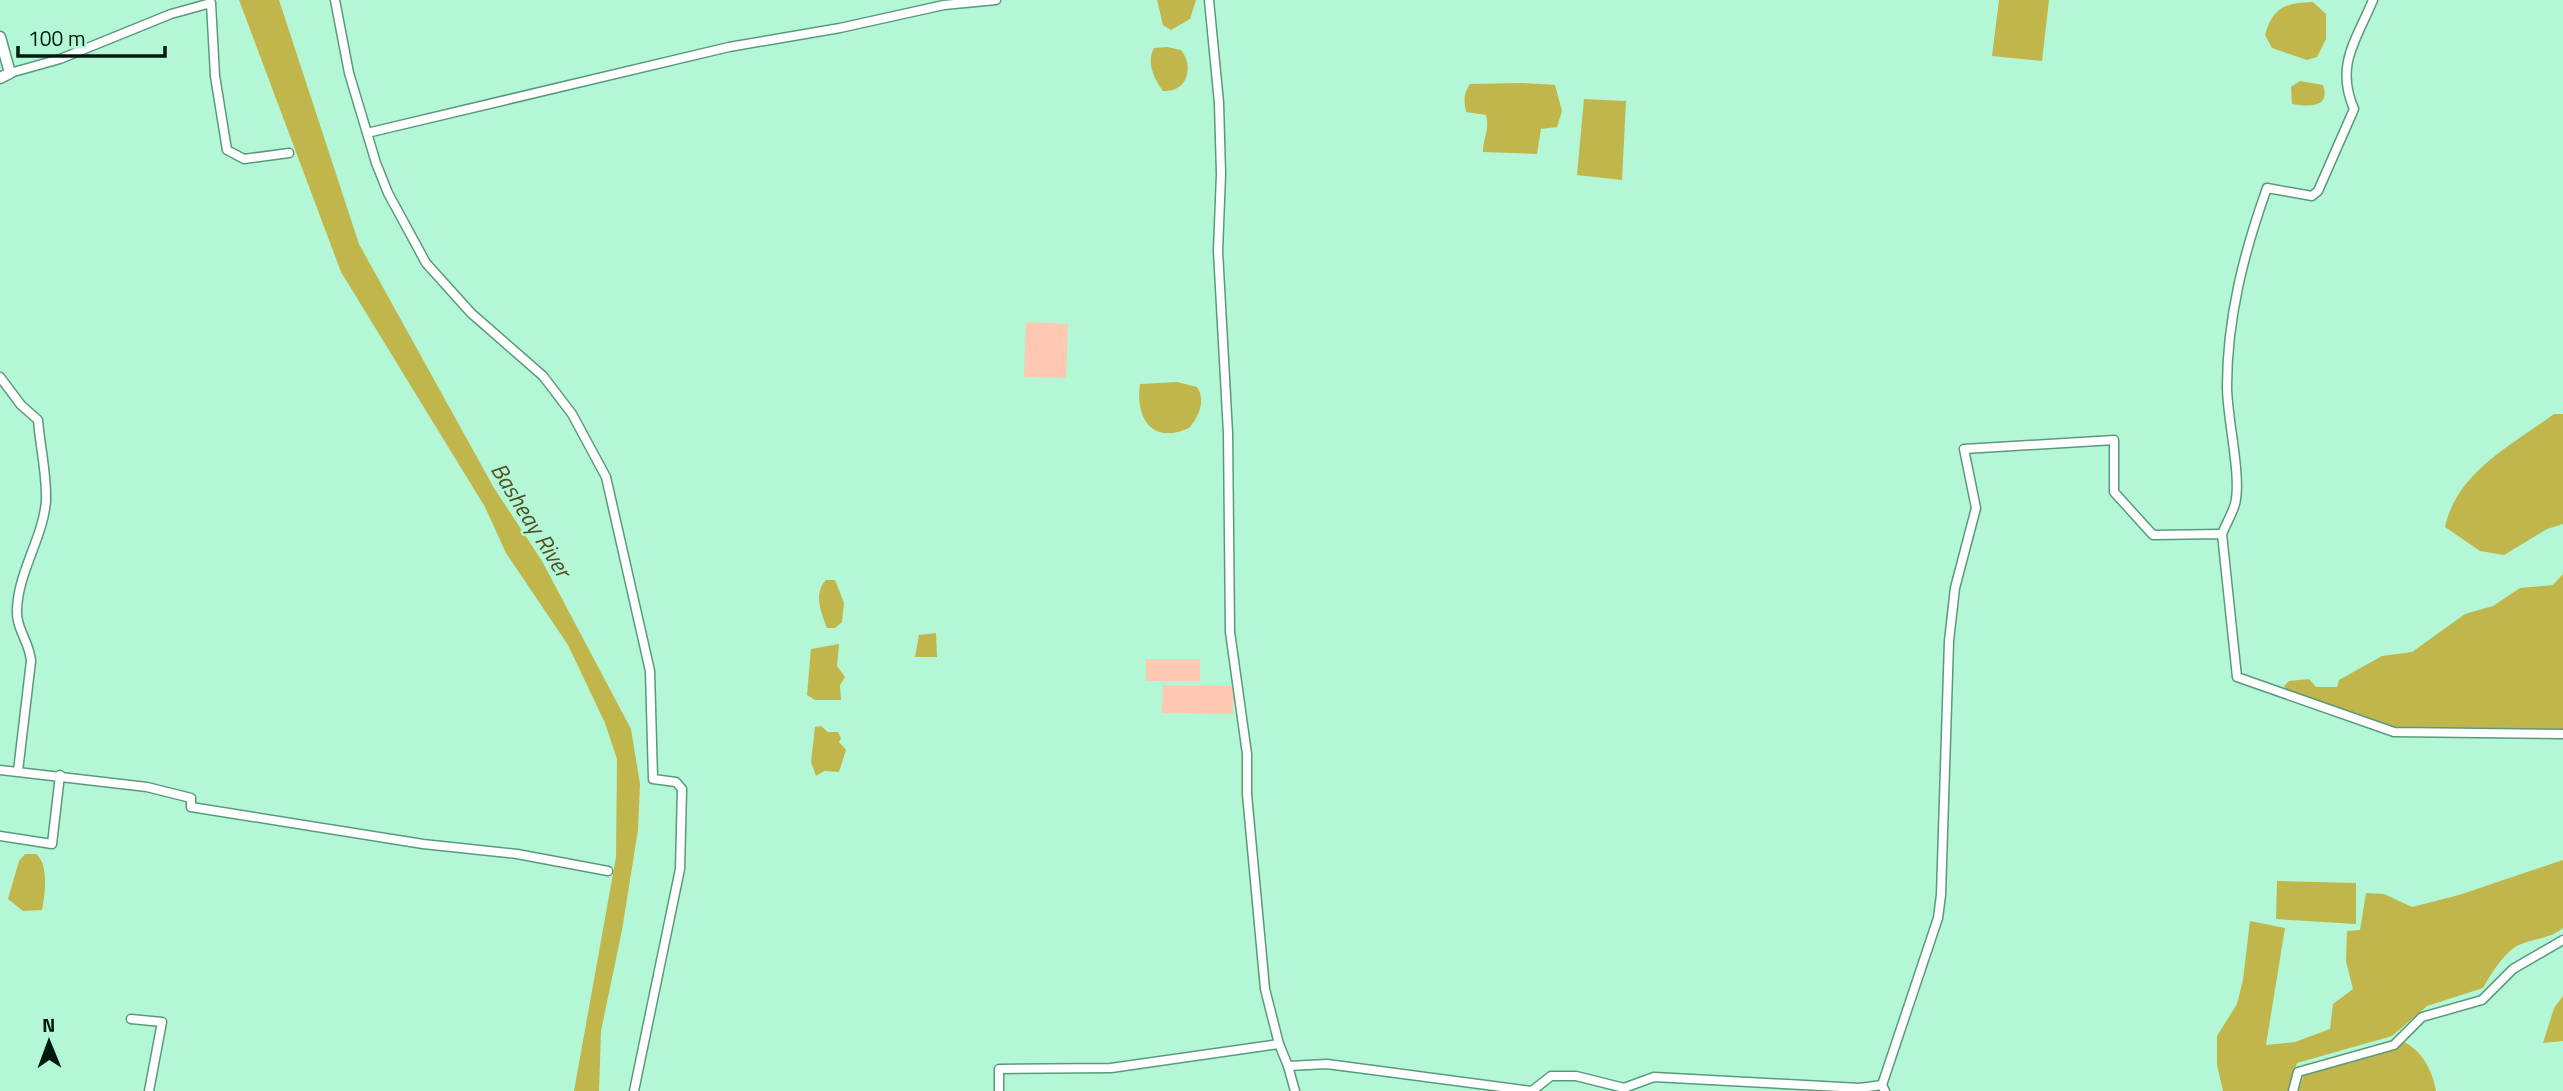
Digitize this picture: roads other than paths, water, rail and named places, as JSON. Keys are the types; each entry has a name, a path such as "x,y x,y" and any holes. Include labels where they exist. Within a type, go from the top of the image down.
{"street":[{"path":"335,0 349,73 367,133 388,193 426,263 471,313 543,376 572,414 606,477 650,671 653,779 676,782 682,789 680,869 634,1091"},
{"path":"367,133 729,47 839,29 944,5 996,0"},
{"path":"1209,0 1219,115 1218,251 1228,433 1230,632 1247,754 1248,807 1265,989 1295,1091"},
{"path":"2373,0 2345,66 2344,81 2354,109 2318,191 2312,196 2297,196 2267,188 2235,295 2227,389 2235,503 2222,534 2237,677 2394,732 2563,734"},
{"path":"0,37 5,76 60,59 210,1 215,76 227,150 244,159 289,153"},
{"path":"0,377 21,405 38,420 46,501 21,582 17,612 19,629 30,649 31,662 18,771"},
{"path":"1288,1066 1327,1065 1531,1091 1551,1076 1576,1076 1623,1088 1654,1077 1884,1088 1938,918 1941,895 1949,641 1955,588 1976,508 1964,449 2114,439 2114,492 2153,535 2222,534"},
{"path":"0,770 60,775 158,789 191,798 191,807 423,844 517,854 608,871"},
{"path":"0,836 52,844 60,775"},
{"path":"2292,1091 2298,1072 2394,1045 2422,1017 2482,1000 2513,969 2563,940"},
{"path":"131,1019 162,1022 149,1091"},
{"path":"999,1091 999,1069 1111,1068 1279,1044"}],"water label":[{"name":"Basheay River","path":"531,520"}]}
